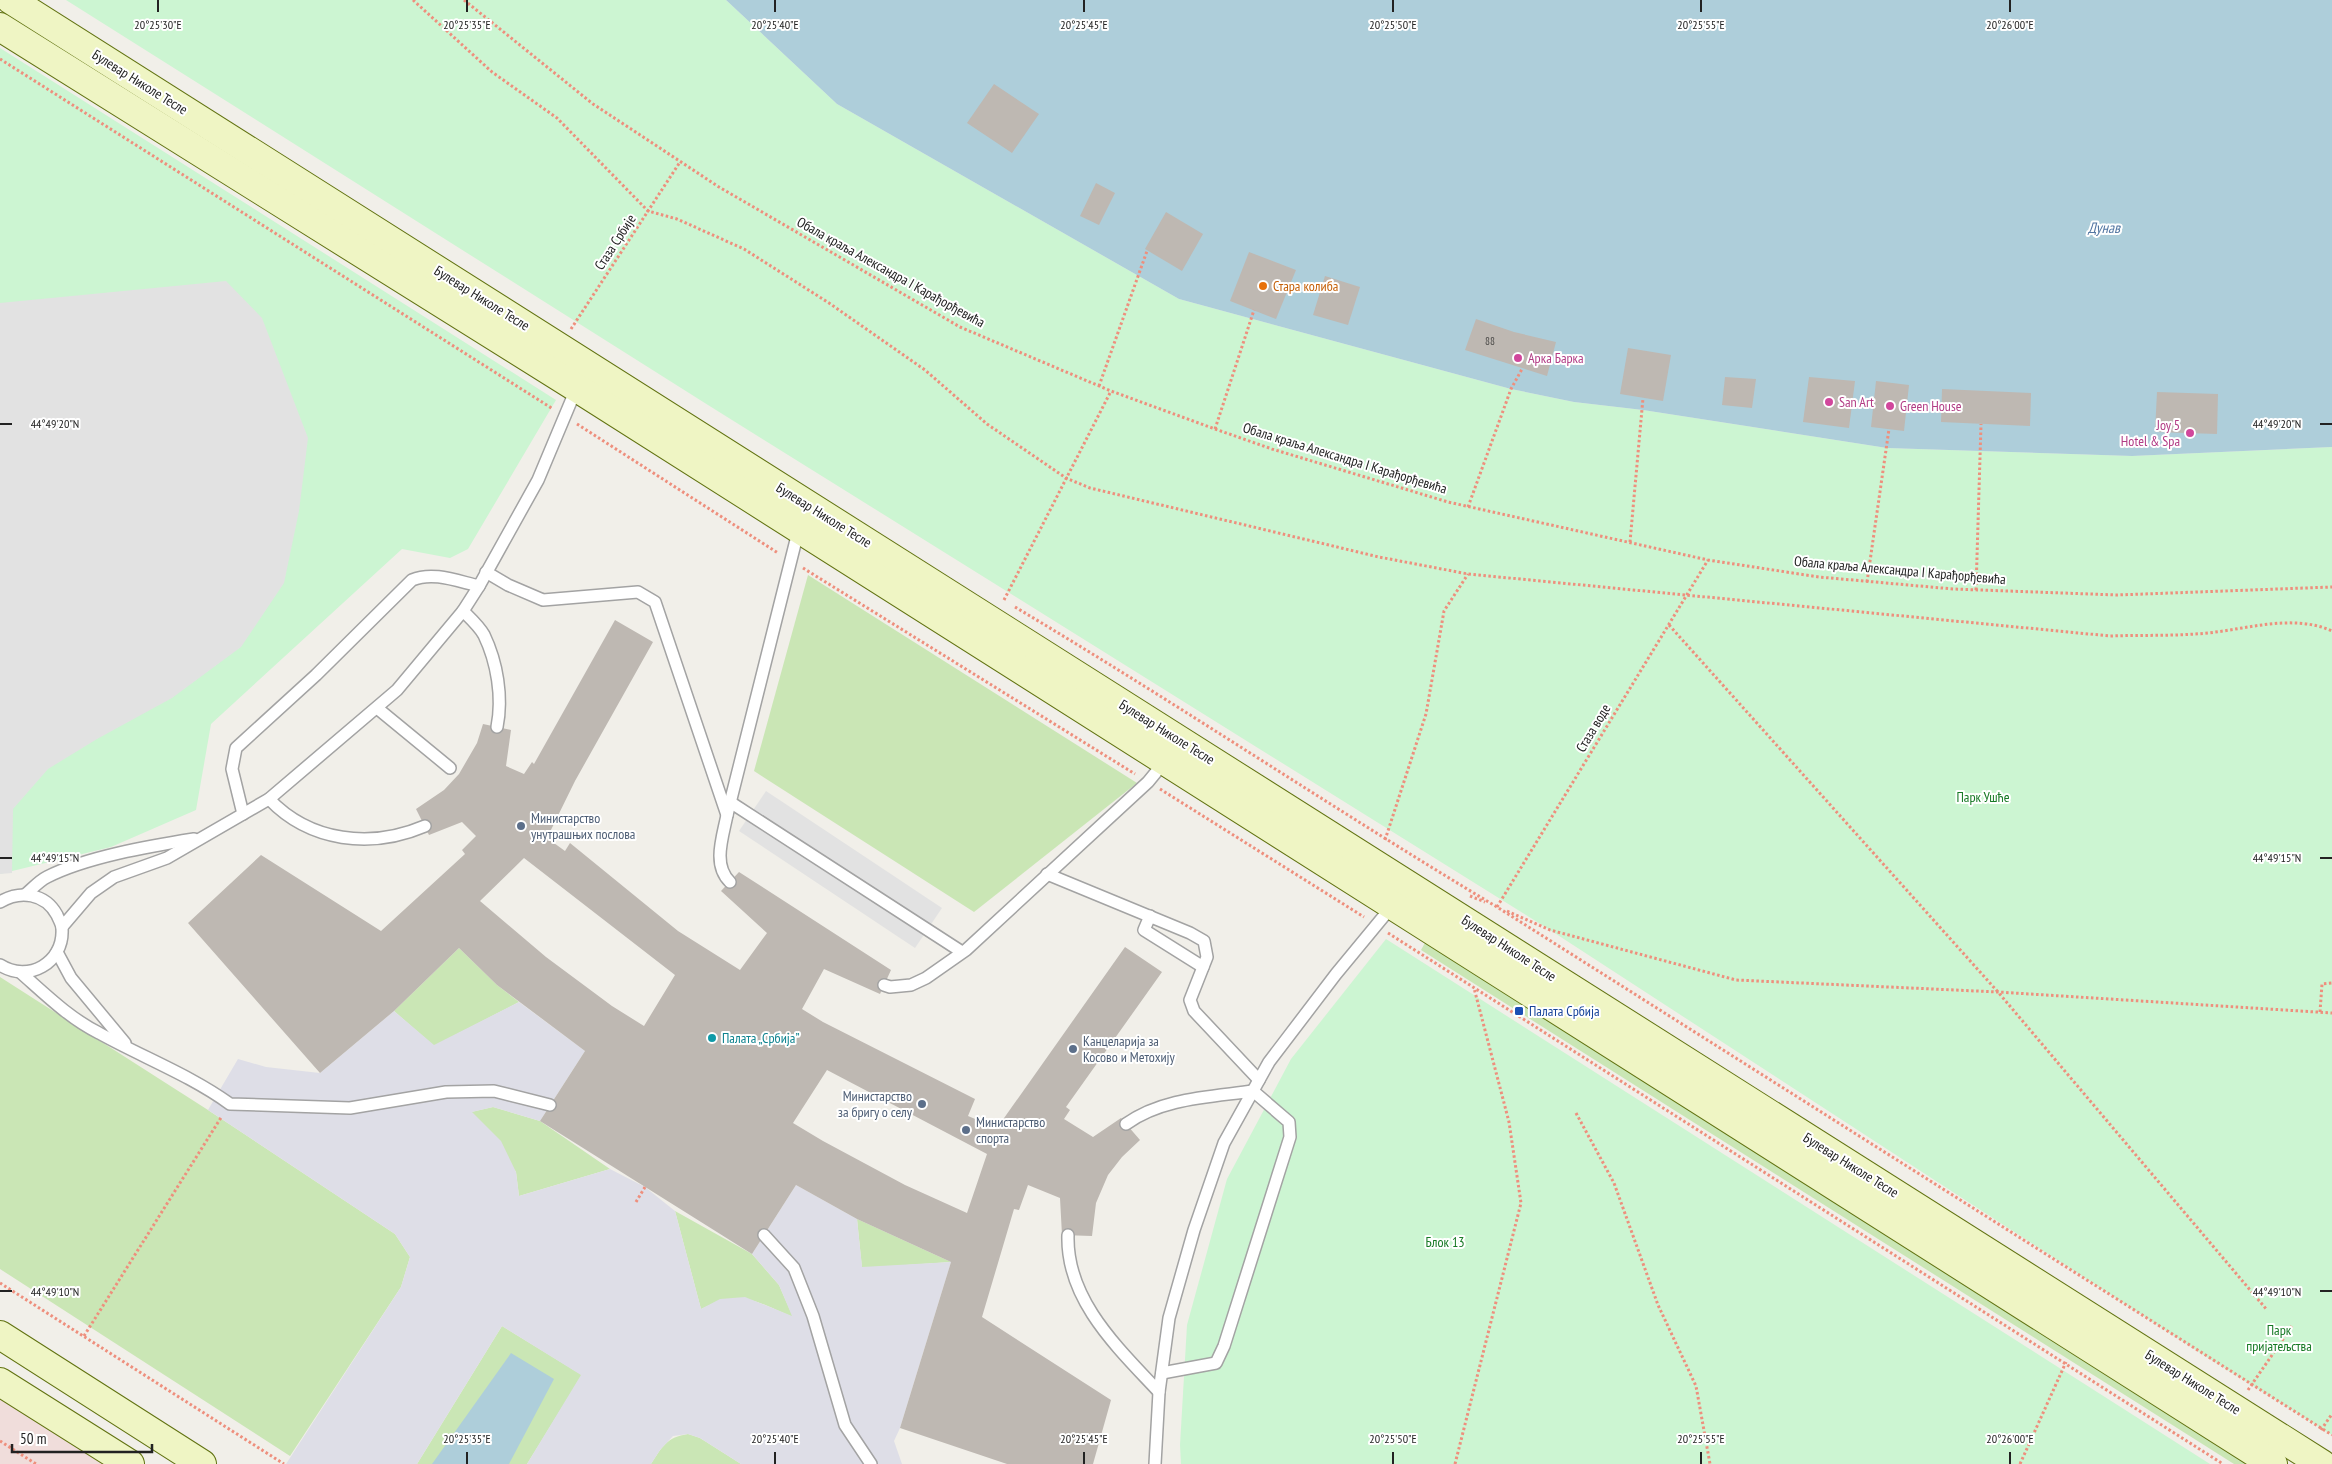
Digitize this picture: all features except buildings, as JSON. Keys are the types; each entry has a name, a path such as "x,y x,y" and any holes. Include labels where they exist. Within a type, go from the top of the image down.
{"main road":[{"name":"Булевар Николе Тесле","path":"11,0 307,204"},
{"name":"Булевар Николе Тесле","path":"0,27 307,204 582,376 1173,751 1396,901 2273,1464"},
{"name":"Булевар Николе Тесле","path":"1396,901 2322,1464"},
{"path":"0,1335 202,1464"},
{"path":"0,1382 130,1464"}],"lane":[{"path":"0,965 8,970 20,972 35,971 47,964 57,952 62,927 91,893 114,877 167,858 269,799 397,690 463,611 479,586 538,480 582,376"},
{"path":"730,882 726,878 719,855 727,815 791,561 806,518"},
{"path":"486,572 508,585 543,600 638,592 655,602 727,815"},
{"path":"243,814 232,768 233,755 241,743 316,675 412,580 422,576 433,576 479,586"},
{"path":"463,611 483,634 494,663 499,691 497,727"},
{"path":"377,708 450,768"},
{"path":"884,985 890,987 911,985 926,978 962,952 1148,782 1173,751"},
{"path":"269,799 291,819 307,828 334,837 376,839 404,835 425,826"},
{"path":"730,802 962,952"},
{"path":"26,894 46,878 68,869 110,856 203,837"},
{"path":"1047,874 1150,916 1204,941 1207,956 1190,1000 1194,1012 1259,1080"},
{"path":"0,902 10,896 26,894 40,898 53,908 62,927"},
{"path":"1155,1464 1159,1392 1169,1318 1194,1230 1224,1143 1269,1062 1336,974 1396,901"},
{"path":"1150,916 1144,930 1203,968"},
{"path":"57,952 71,978 128,1046"},
{"path":"20,972 76,1019 99,1034 128,1046 217,1094 230,1104 350,1108 446,1092 494,1091 550,1106"},
{"path":"1126,1124 1137,1116 1161,1105 1253,1091 1289,1122 1290,1137 1227,1337 1216,1363 1162,1373"},
{"path":"764,1235 794,1268 813,1316 845,1424 871,1464"},
{"path":"1068,1235 1076,1282 1102,1331 1159,1392"}],"path":[{"path":"413,0 492,72 557,118 648,211 677,219 744,249 829,303 925,370 987,424 1066,478 1090,488 1379,556 1468,574 2110,636 2196,634 2291,623 2317,625 2332,632"},
{"name":"Обала краља Александра I Карађорђевића","path":"464,0 593,104 680,162 727,192 960,327 1111,391 1272,449 1468,507 1708,560 1819,578 1976,590 2117,595 2332,587"},
{"path":"0,59 791,561 1148,782 1396,901 1474,988 2223,1464"},
{"name":"Стаза Србије","path":"568,334 680,162"},
{"path":"1099,386 1147,251"},
{"path":"1215,429 1254,310"},
{"path":"1468,507 1511,389 1522,369"},
{"path":"1004,600 1111,391"},
{"path":"1630,542 1643,398"},
{"path":"1976,590 1981,424"},
{"path":"1867,582 1889,429"},
{"name":"Стаза воде","path":"1497,907 1708,560"},
{"path":"1385,840 1426,714 1444,611 1468,574"},
{"path":"1669,625 1998,992 2267,1310"},
{"path":"1464,893 1550,930 1736,980 1998,992 2332,1013"},
{"path":"2320,1012 2322,984 2332,983"},
{"path":"1455,1464 1521,1203 1509,1122 1474,988"},
{"path":"84,1336 230,1104"},
{"path":"1576,1113 1614,1183 1658,1305 1696,1386 1710,1464"},
{"path":"636,1202 645,1187"},
{"path":"0,1282 284,1464"},
{"path":"2248,1390 2292,1326"},
{"path":"2020,1464 2077,1339"},
{"path":"2319,1434 2332,1414"},
{"path":"0,1441 36,1464"}],"shaded area":[{"path":"226,281 262,318 308,438 299,511 284,583 241,647 172,698 97,739 48,769 13,809 12,873 0,874 0,303"},
{"path":"766,791 942,908 915,948 739,831"},
{"path":"519,1002 585,1051 540,1121 493,1107 472,1112 501,1141 516,1172 519,1196 610,1169 645,1187 675,1211 701,1309 720,1299 745,1297 792,1316 779,1285 752,1254 796,1185 857,1219 862,1267 951,1262 900,1428 894,1441 902,1464 741,1464 700,1438 688,1434 673,1436 660,1450 651,1464 527,1464 581,1375 502,1326 417,1464 286,1464 401,1287 410,1257 395,1234 208,1110 238,1059 266,1067 320,1073 394,1011 434,1045"},
{"path":"0,1399 103,1464 0,1464"}],"green space":[{"name":"Парк Ушће","path":"66,0 726,0 837,104 1179,299 1511,389 1574,402 1643,410 1887,448 2132,456 2332,447 2332,1435 2202,1354 1550,930 708,405"},
{"path":"0,48 556,400 468,549 450,558 402,549 211,724 196,810 111,847 0,874"},
{"path":"808,575 1137,783 974,912 754,771"},
{"name":"Блок 13","path":"1386,939 2210,1464 1181,1464 1180,1445 1187,1325 1227,1179 1291,1059"},
{"path":"1426,941 2256,1464 2234,1464 1421,950"},
{"path":"459,948 497,985 519,1002 434,1046 394,1011"},
{"path":"0,977 208,1110 395,1234 410,1257 401,1287 290,1456 0,1269"},
{"path":"493,1107 540,1121 610,1169 519,1196 516,1172 471,1112"},
{"path":"675,1211 752,1254 779,1285 793,1317 758,1302 738,1299 715,1303 701,1309"},
{"path":"857,1219 951,1262 862,1268"},
{"path":"502,1326 582,1375 527,1464 417,1464"},
{"path":"688,1434 700,1438 741,1464 651,1464 670,1440"}],"water":[{"name":"Дунав","path":"726,0 2332,0 2332,447 2132,456 1887,448 1643,410 1574,402 1511,389 1179,299 837,104"},
{"path":"511,1353 554,1379 509,1464 432,1464"}],"place":[{"name":"Стара колиба","path":"1263,286"},
{"name":"Арка Барка","path":"1518,358"},
{"name":"San Art","path":"1829,402"},
{"name":"Green House","path":"1890,406"},
{"name":"Joy 5 Hotel & Spa","path":"2190,433"},
{"name":"Министарство унутрашњих послова","path":"521,826"},
{"name":"Палата Србија","path":"1519,1011"},
{"name":"Палата „Србија”","path":"712,1038"},
{"name":"Канцеларија за Косово и Метохију","path":"1073,1049"},
{"name":"Министарство за бригу о селу","path":"922,1104"},
{"name":"Министарство спорта","path":"966,1130"}],"park label":[{"name":"Парк пријатељства","path":"2279,1338"}]}
